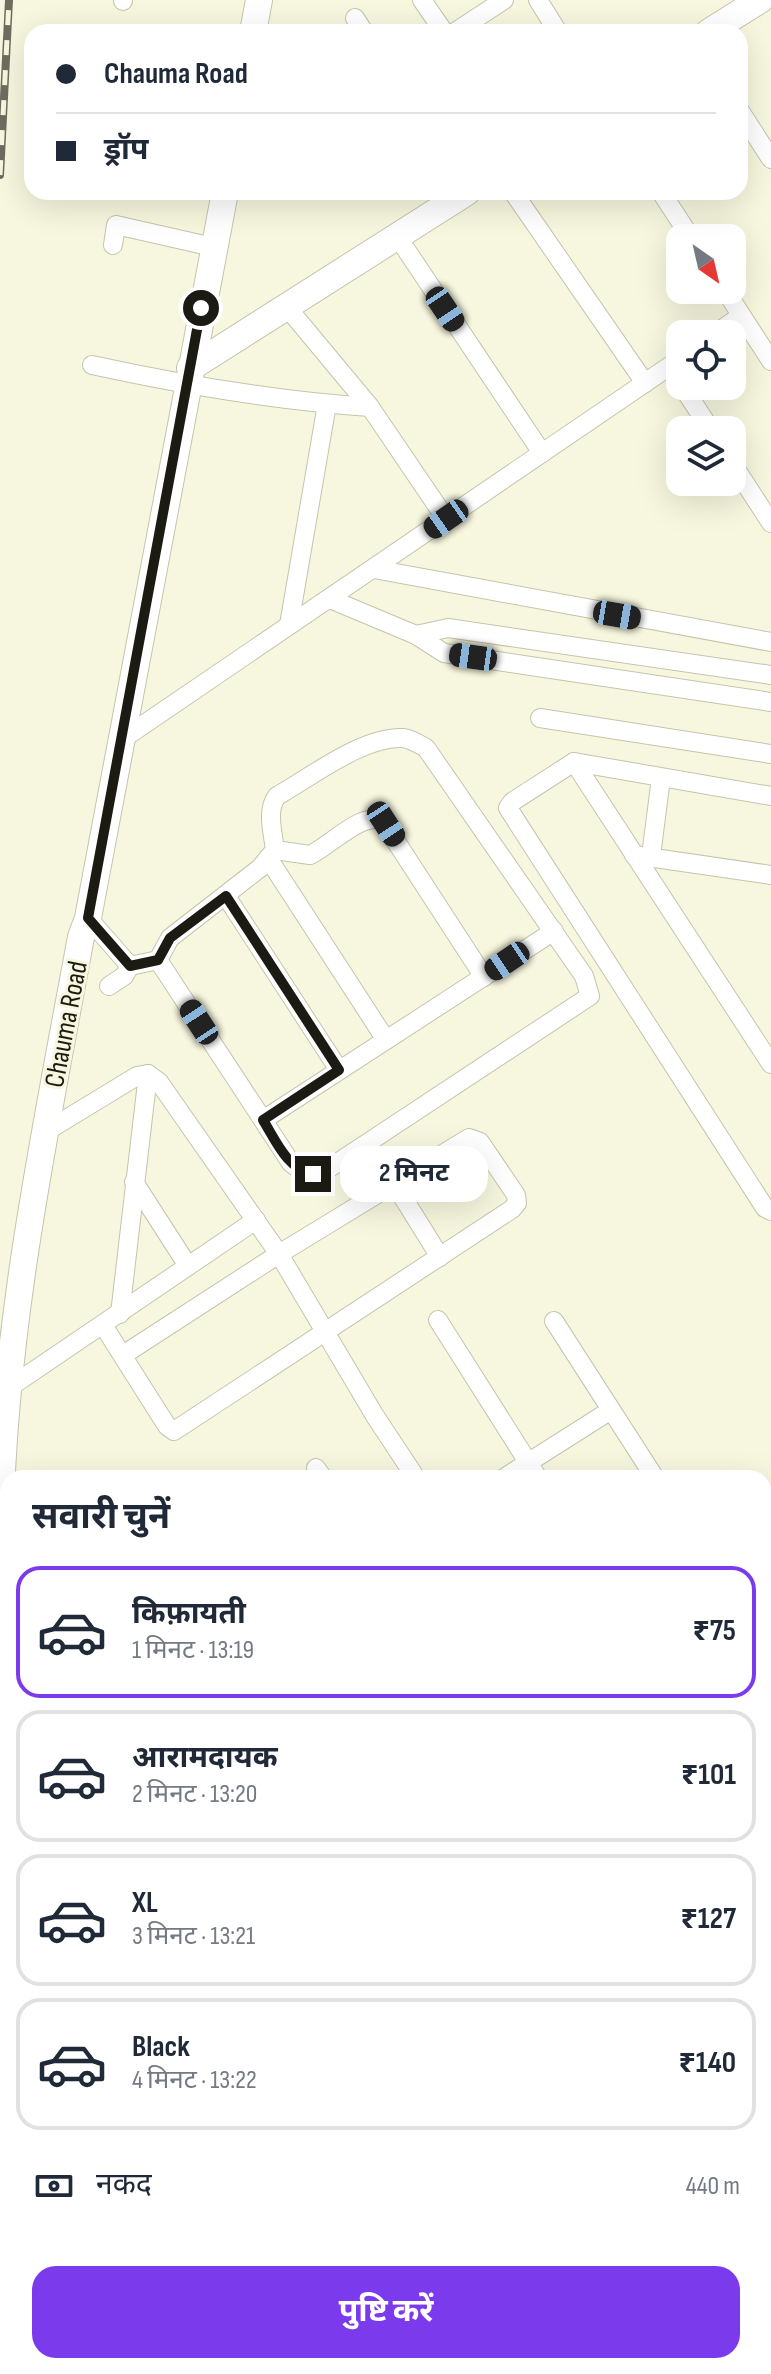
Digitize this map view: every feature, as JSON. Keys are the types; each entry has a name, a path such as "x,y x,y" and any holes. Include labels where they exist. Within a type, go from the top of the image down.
{"street":[{"path":"254,24 259,0"},
{"path":"422,0 438,24"},
{"path":"467,24 504,0"},
{"path":"538,0 553,24"},
{"path":"722,24 760,0"},
{"path":"767,0 771,6"},
{"path":"748,123 771,159"},
{"name":"Chauma Road","path":"1,1470 7,1389 45,1132 223,200"},
{"path":"189,377 286,306 454,200"},
{"path":"519,200 645,383"},
{"path":"666,200 682,224"},
{"path":"113,245 116,225 213,247"},
{"path":"397,236 542,453"},
{"path":"734,304 771,361"},
{"path":"286,306 370,407 446,519"},
{"path":"735,320 741,316"},
{"path":"92,365 189,377 327,404 370,407"},
{"path":"121,740 645,383 666,377"},
{"path":"289,625 327,404"},
{"path":"746,485 771,523"},
{"path":"374,569 771,642"},
{"path":"330,599 416,635 444,653 771,702"},
{"path":"416,635 448,628 771,675"},
{"path":"540,718 771,754"},
{"path":"158,960 291,1163 299,1170 313,1174 325,1171 587,1000 590,996 589,985 554,931 426,748 414,741 403,738 382,740 357,749 277,796 271,806 272,854 386,1040"},
{"path":"574,762 642,856 771,1064"},
{"path":"771,796 574,762 512,802 508,810 765,1208 771,1211"},
{"path":"642,856 661,778"},
{"path":"272,854 310,855 364,820 382,820 484,977"},
{"path":"109,986 124,976 130,966 158,960 170,938 260,868 272,854"},
{"path":"642,856 771,875"},
{"path":"226,896 339,1070"},
{"path":"88,918 130,966"},
{"path":"263,1120 554,931"},
{"path":"45,1132 137,1076 148,1074"},
{"path":"120,1314 148,1074"},
{"path":"148,1074 169,1094 279,1254 411,1470"},
{"path":"103,1325 167,1426 174,1431 512,1209 517,1203 516,1195 480,1142 469,1138 279,1254 123,1355"},
{"path":"134,1182 188,1266"},
{"path":"394,1183 440,1257"},
{"path":"7,1389 256,1220"},
{"path":"438,1320 532,1470"},
{"path":"554,1321 650,1470"},
{"path":"534,1470 611,1410"}],"railway":[{"path":"0,175 9,0"}],"route":[{"path":"201,308 88,918 130,966 139,966 158,960 170,938 226,896 339,1070 263,1120 291,1163 299,1170 313,1174"}]}
